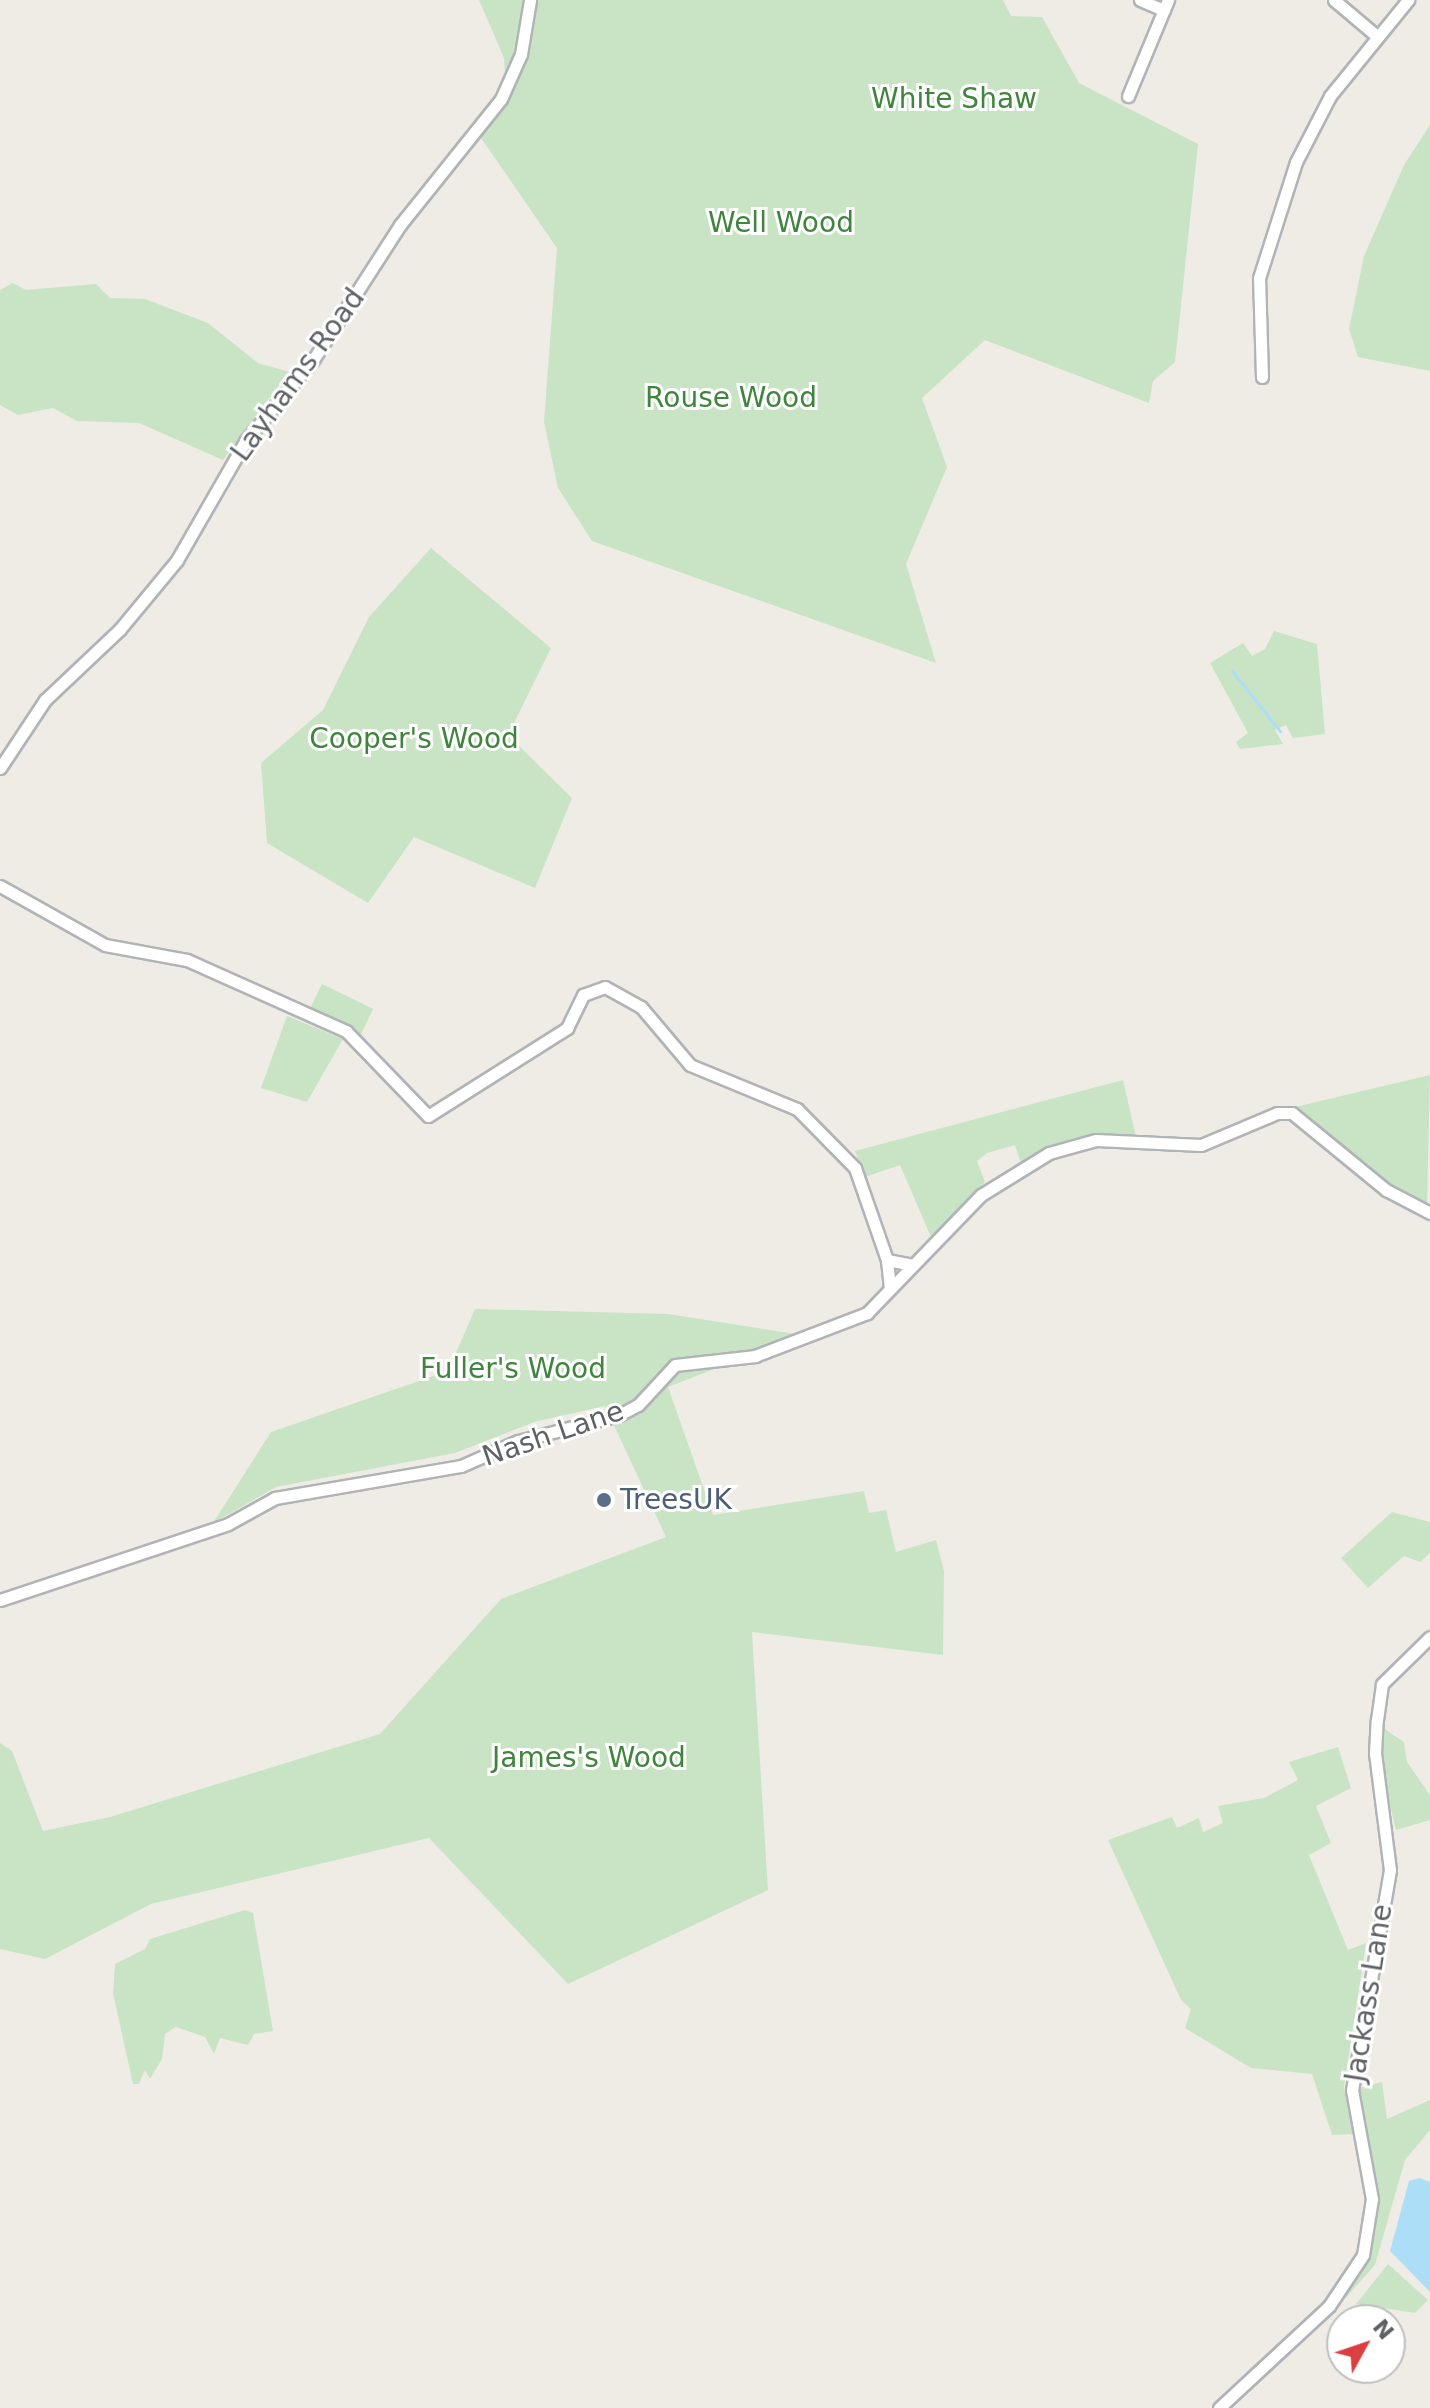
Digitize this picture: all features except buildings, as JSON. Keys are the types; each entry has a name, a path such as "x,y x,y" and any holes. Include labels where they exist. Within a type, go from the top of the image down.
{"street":[{"name":"Layhams Road","path":"0,768 45,700 120,629 177,560 246,440 313,360 403,220 501,99 521,54 530,0"},
{"path":"1128,96 1166,5 1140,0"},
{"path":"1334,0 1378,37"},
{"path":"1262,377 1259,278 1265,246 1314,126 1408,0"},
{"path":"0,886 105,945 187,960 346,1031 428,1116 567,1028 583,995 605,987 641,1007 690,1065 787,1103 821,1132 855,1168 887,1260 890,1289"},
{"name":"Nash Lane","path":"0,1600 228,1524 275,1498 461,1466 518,1441 619,1415 638,1405 675,1365 755,1356 867,1313 981,1195 1049,1153 1096,1140 1201,1145 1277,1113 1292,1113 1386,1190 1430,1213"},
{"path":"887,1260 913,1265"},
{"name":"Jackass Lane","path":"1219,2408 1329,2306 1363,2255 1372,2199 1352,2090 1390,1870 1375,1753 1377,1720 1382,1684 1430,1637"}],"green space":[{"name":"Well Wood","path":"479,0 1003,0 1011,16 1042,17 1079,83 1198,144 1175,362 1153,381 1149,403 985,340 922,398 947,467 906,564 936,663 592,541 558,488 544,422 557,248 481,138 506,90 504,58"},
{"path":"1430,125 1430,371 1358,357 1349,329 1364,256 1404,165"},
{"path":"13,283 26,290 96,284 110,298 145,299 208,323 258,363 289,372 223,460 139,423 77,421 53,408 18,415 0,405 0,290"},
{"name":"Cooper's Wood","path":"431,548 551,648 508,735 572,798 535,888 414,837 368,903 267,843 261,763 323,710 369,617"},
{"path":"1274,631 1317,644 1325,734 1293,738 1286,725 1275,730 1283,744 1240,749 1236,742 1248,733 1210,663 1243,643 1252,656 1265,649"},
{"path":"322,984 373,1009 359,1038 308,1013"},
{"path":"287,1016 343,1039 307,1102 261,1088"},
{"path":"1430,1075 1427,1203 1387,1182 1295,1107"},
{"path":"1123,1080 1136,1137 1074,1138 1021,1163 1015,1145 987,1153 977,1161 985,1182 931,1237 900,1165 865,1177 855,1151"},
{"name":"James's Wood","path":"475,1309 668,1314 802,1335 668,1387 713,1515 864,1491 869,1513 886,1510 896,1552 936,1540 944,1571 943,1655 752,1632 768,1890 568,1984 429,1838 151,1904 45,1959 0,1949 0,1743 12,1751 43,1831 110,1817 380,1734 501,1599 666,1537 605,1406 534,1422 455,1453 276,1487 213,1523 271,1432 448,1371"},
{"path":"1392,1512 1430,1522 1430,1553 1420,1562 1404,1556 1368,1588 1341,1558"},
{"path":"1383,1728 1404,1742 1407,1762 1430,1795 1430,1820 1396,1830 1379,1760"},
{"path":"1338,1747 1351,1788 1316,1806 1331,1843 1309,1855 1348,1950 1366,1943 1344,2087 1355,2134 1332,2135 1312,2074 1251,2068 1185,2028 1191,2009 1181,2000 1108,1840 1172,1817 1177,1828 1199,1818 1203,1832 1223,1823 1218,1806 1264,1798 1298,1780 1289,1762"},
{"path":"245,1910 253,1913 273,2031 254,2034 248,2045 220,2038 214,2054 205,2037 176,2027 165,2034 162,2059 150,2079 145,2070 139,2084 133,2084 113,1993 115,1964 145,1949 150,1939"},
{"path":"1382,2082 1387,2119 1430,2100 1430,2130 1405,2160 1375,2265 1338,2304 1369,2252 1376,2220 1355,2089"},
{"path":"1388,2264 1428,2300 1415,2313 1406,2312 1406,2304 1356,2304"}],"water":[{"path":"1419,2178 1430,2182 1430,2292 1390,2251 1409,2181"}],"waterway":[{"path":"1232,671 1280,731"}],"place":[{"name":"TreesUK","path":"604,1500"}],"park label":[{"name":"White Shaw","path":"954,99"},
{"name":"Rouse Wood","path":"731,398"},
{"name":"Fuller's Wood","path":"513,1369"}]}
